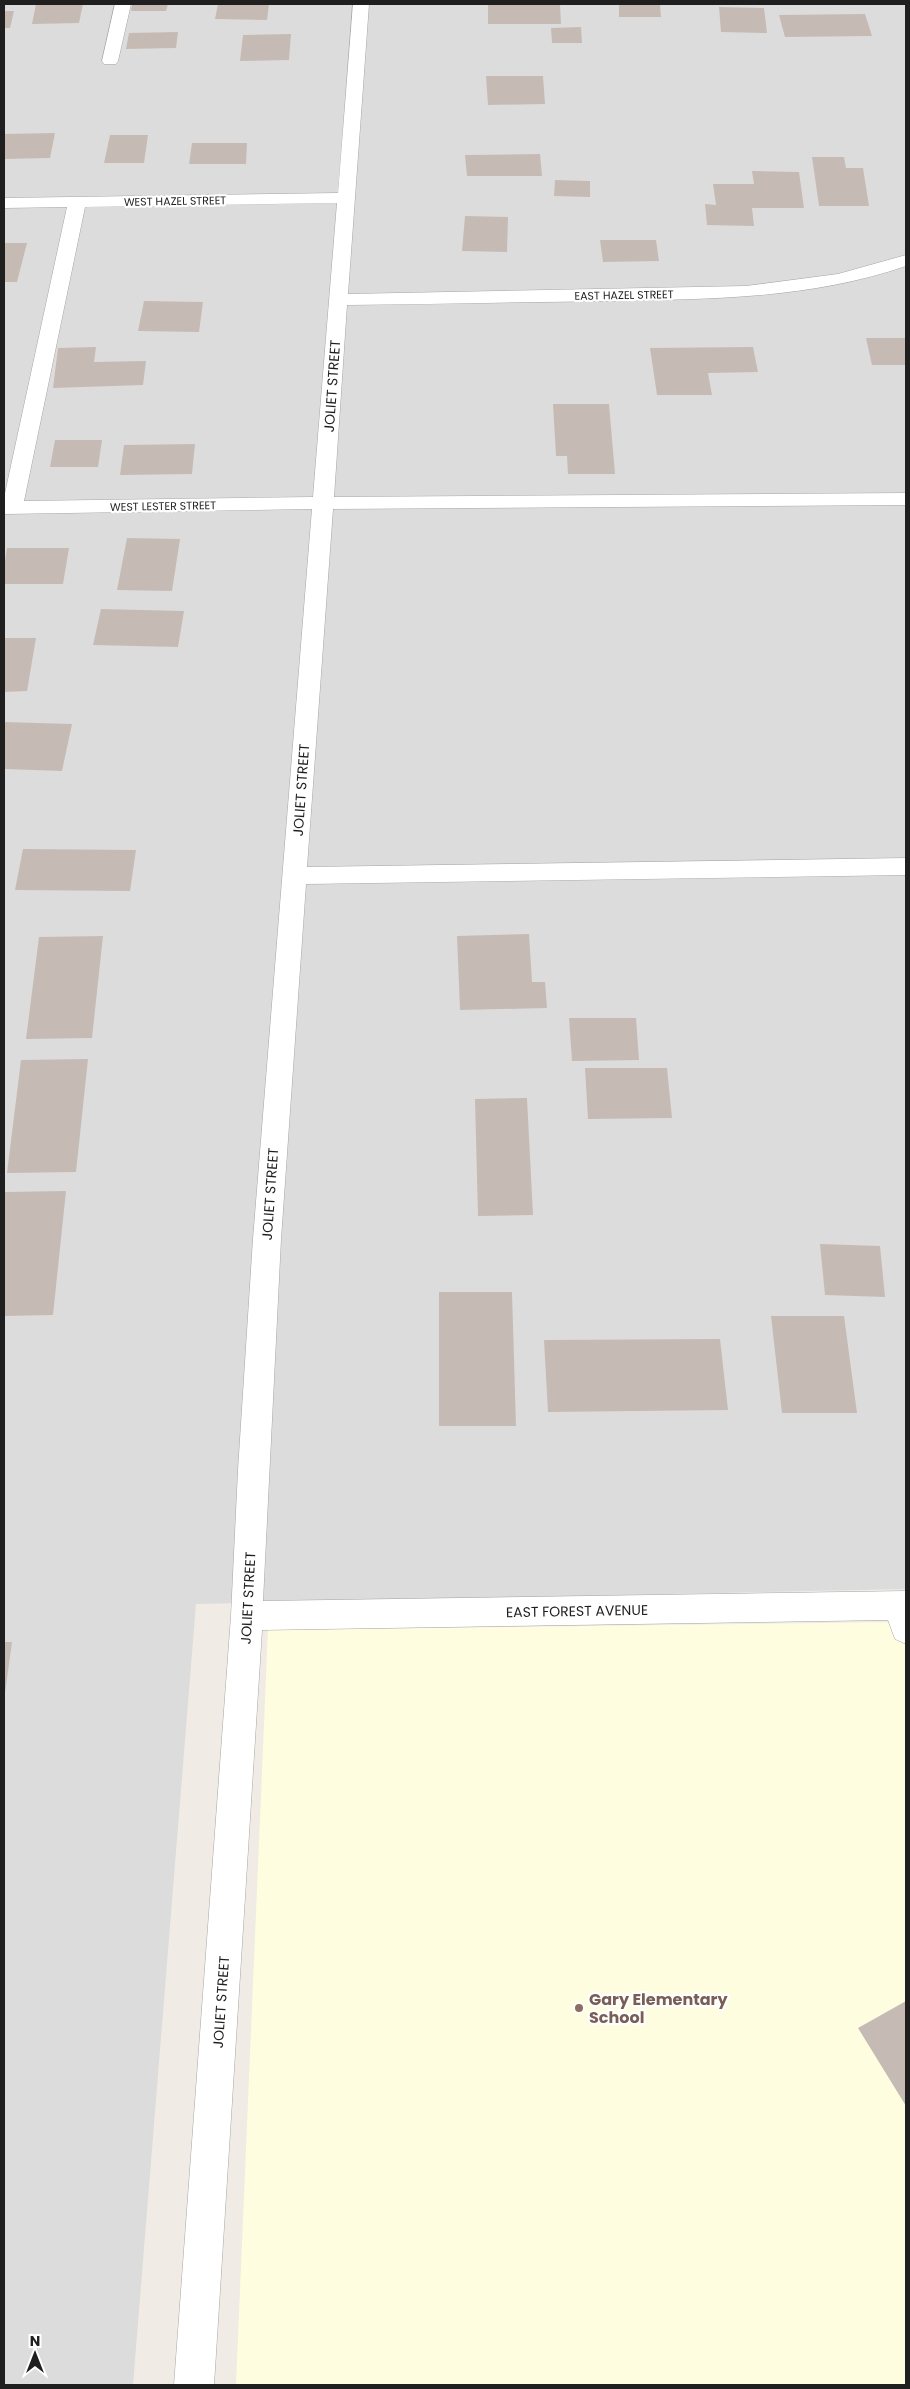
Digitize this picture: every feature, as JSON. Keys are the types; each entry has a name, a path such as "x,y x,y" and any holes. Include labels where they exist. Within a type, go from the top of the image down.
{"street":[{"path":"110,60 123,4"},
{"name":"JOLIET STREET","path":"194,2385 248,1616 253,1470 263,1298 361,4"},
{"name":"WEST HAZEL STREET","path":"4,203 346,198"},
{"path":"8,508 77,202"},
{"name":"EAST HAZEL STREET","path":"338,300 722,293 771,290 814,284 906,260"},
{"name":"WEST LESTER STREET","path":"8,508 323,503 906,499"},
{"path":"294,876 906,867"},
{"name":"EAST FOREST AVENUE","path":"248,1616 904,1613"}],"shaded area":[{"path":"4,4 906,4 906,1589 196,1604 133,2385 4,2385"},
{"name":"Gary Elementary School","path":"906,1622 906,2385 236,2385 268,1630"}],"building":[{"path":"36,4 83,4 79,23 32,24"},
{"path":"132,4 168,4 166,11 131,11"},
{"path":"218,4 269,4 267,20 215,19"},
{"path":"488,4 560,4 561,24 488,24"},
{"path":"619,4 660,4 661,17 619,17"},
{"path":"719,7 764,8 767,33 721,32"},
{"path":"4,11 14,11 10,28 4,28"},
{"path":"865,14 872,36 785,37 779,15"},
{"path":"581,27 582,43 552,43 551,28"},
{"path":"178,32 176,48 126,49 129,33"},
{"path":"291,34 289,60 240,61 243,35"},
{"path":"486,76 543,76 545,104 488,105"},
{"path":"55,133 50,158 4,159 4,134"},
{"path":"110,135 148,135 144,163 104,163"},
{"path":"192,143 247,143 246,164 189,164"},
{"path":"540,154 542,176 467,176 465,155"},
{"path":"812,157 844,157 846,168 863,168 869,206 819,206"},
{"path":"752,171 799,172 804,208 752,208 754,226 707,225 705,204 716,205 713,184 754,184"},
{"path":"555,180 590,181 590,197 554,196"},
{"path":"465,216 508,217 507,252 462,251"},
{"path":"600,240 656,240 659,261 603,262"},
{"path":"4,243 27,243 17,282 4,282"},
{"path":"144,301 203,302 199,332 138,331"},
{"path":"866,338 906,338 906,365 872,365"},
{"path":"96,347 94,362 146,361 143,385 53,388 58,348"},
{"path":"753,347 758,372 708,373 712,395 657,395 650,348"},
{"path":"553,404 609,404 615,474 568,474 567,456 556,456"},
{"path":"55,440 102,440 98,467 50,467"},
{"path":"195,444 192,474 120,475 124,445"},
{"path":"127,538 180,539 172,591 117,590"},
{"path":"7,548 69,548 63,584 4,584"},
{"path":"101,609 184,611 178,647 93,645"},
{"path":"4,638 36,638 27,691 4,692"},
{"path":"4,722 72,724 62,771 4,769"},
{"path":"23,849 136,850 130,891 15,890"},
{"path":"529,934 532,982 545,982 547,1008 460,1010 457,936"},
{"path":"103,936 92,1038 26,1039 39,937"},
{"path":"569,1018 636,1018 639,1060 572,1061"},
{"path":"88,1059 76,1172 7,1173 21,1060"},
{"path":"585,1068 667,1068 672,1118 588,1119"},
{"path":"527,1098 533,1215 478,1216 475,1099"},
{"path":"66,1191 53,1315 4,1316 4,1192"},
{"path":"820,1244 880,1246 885,1297 825,1295"},
{"path":"439,1292 512,1292 516,1426 439,1426"},
{"path":"771,1316 844,1316 857,1413 782,1413"},
{"path":"720,1339 728,1410 548,1412 544,1340"},
{"path":"4,1642 12,1642 5,1693 4,1693"},
{"path":"906,2001 906,2106 858,2028"}],"place":[{"name":"Gary Elementary School","path":"579,2008"}]}
